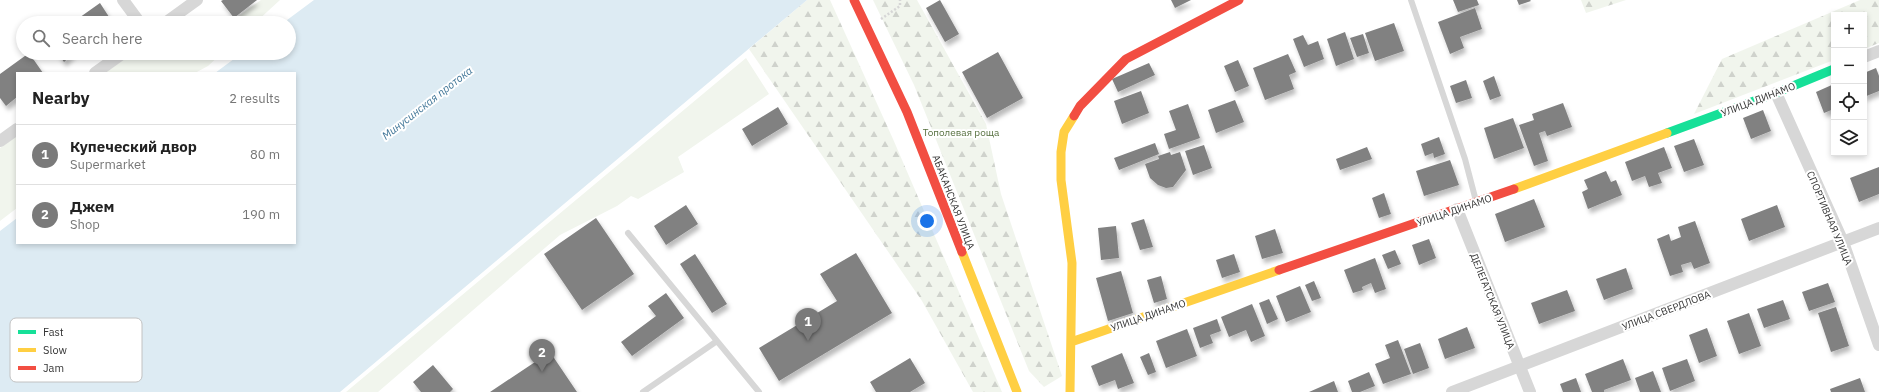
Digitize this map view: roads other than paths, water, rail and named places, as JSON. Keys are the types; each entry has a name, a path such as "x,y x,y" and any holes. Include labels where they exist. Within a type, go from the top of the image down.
{"street":[{"path":"123,0 135,16"},
{"path":"175,16 197,0"},
{"name":"АБАКАНСКАЯ УЛИЦА","path":"854,0 907,112 1017,392"},
{"path":"1070,392 1072,263 1061,180 1061,152 1064,132 1080,106 1126,59 1239,0"},
{"path":"1867,56 1879,51"},
{"path":"96,72 113,60"},
{"name":"УЛИЦА ДИНАМО","path":"1071,342 1476,203 1776,93 1831,70"},
{"name":"СПОРТИВНАЯ УЛИЦА","path":"1776,93 1843,242 1879,345"},
{"path":"0,142 16,130"},
{"name":"ДЕЛЕГАТСКАЯ УЛИЦА","path":"1457,209 1530,392"},
{"name":"УЛИЦА СВЕРДЛОВА","path":"1452,392 1879,228"}],"lane":[{"path":"1411,0 1465,159 1476,203"},
{"path":"628,233 759,392"},
{"path":"643,392 717,341"}],"water":[{"name":"Минусинская протока","path":"314,0 807,0 340,392 0,392 0,231 16,219 16,244 296,244 296,72 216,72 233,60 296,60 296,16 292,16"}],"place":[{"name":"Купеческий двор","path":"808,341"},
{"name":"Джем","path":"542,372"}],"park label":[{"name":"Тополевая роща","path":"961,132"}]}
